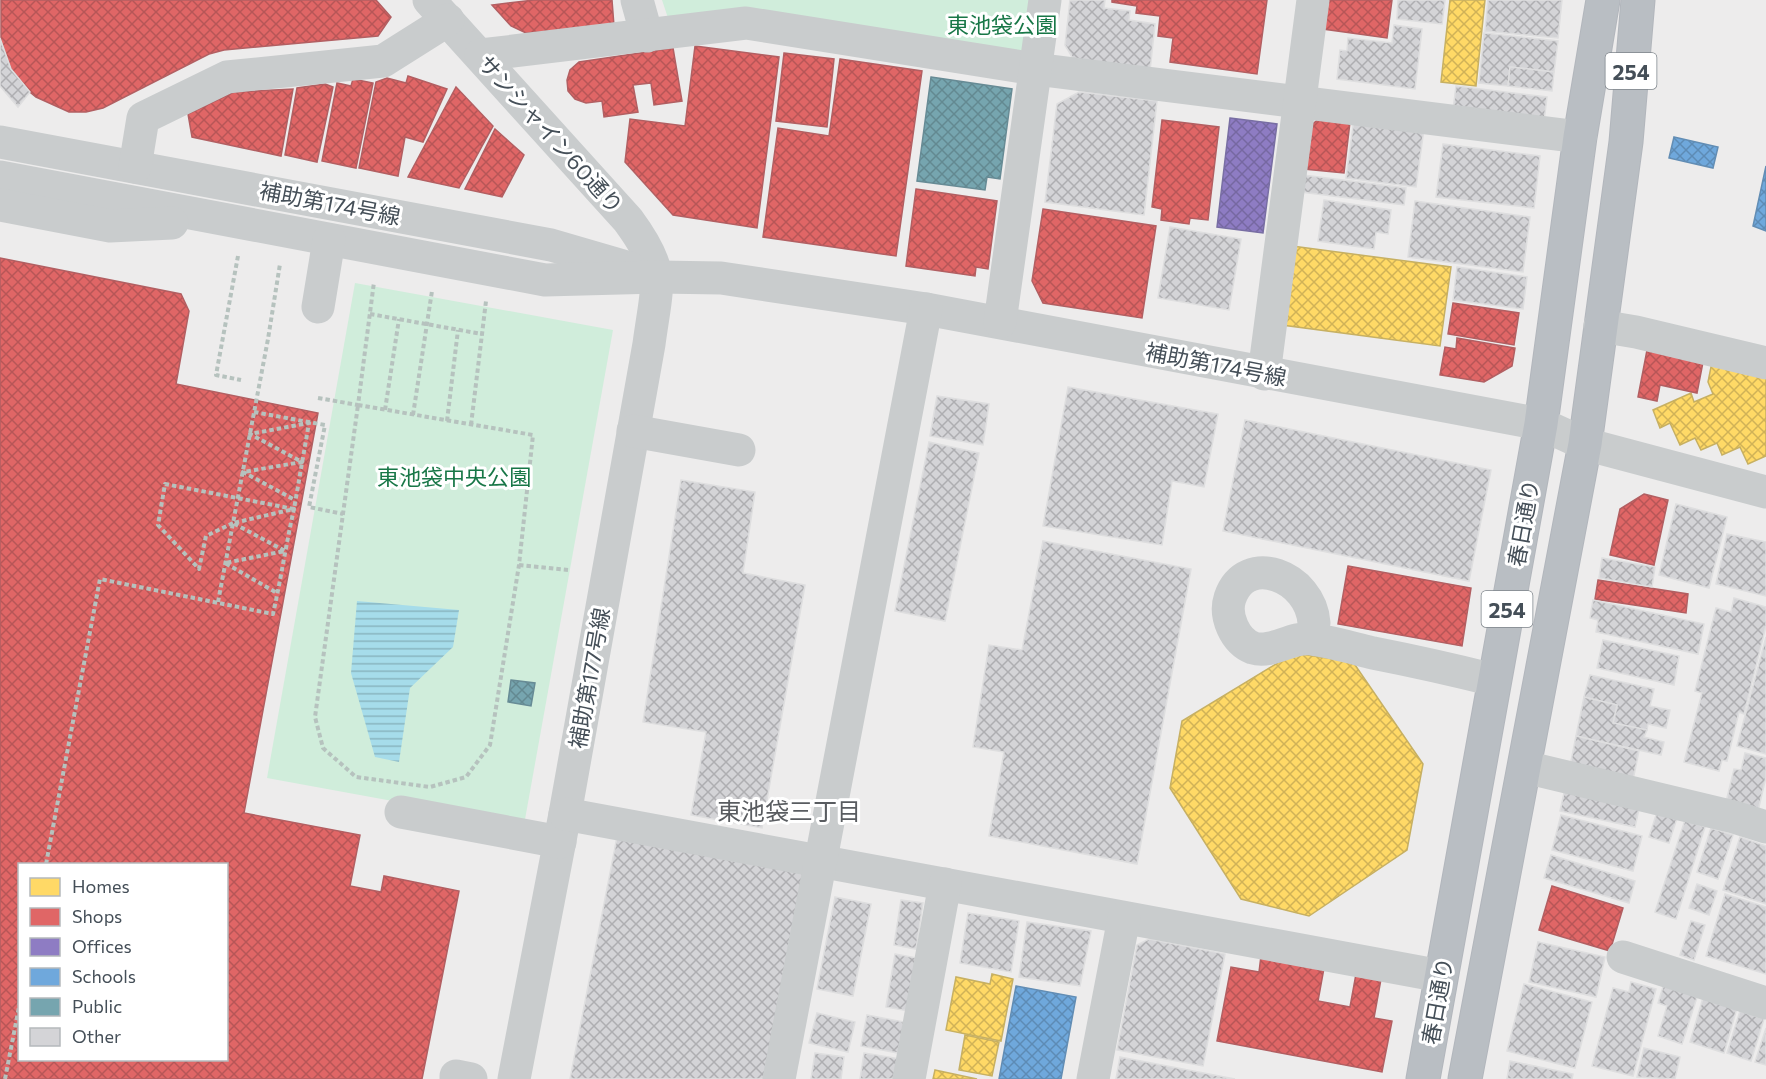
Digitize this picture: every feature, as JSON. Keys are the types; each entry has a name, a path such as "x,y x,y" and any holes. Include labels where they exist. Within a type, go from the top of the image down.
{"highway":[{"path":"1580,137 1586,0"},
{"name":"春日通り","path":"1423,1079 1541,424 1580,137 1603,0"},
{"name":"春日通り","path":"1465,1079 1585,444 1626,142 1638,0"},
{"path":"1626,142 1650,42 1656,0"}],"street":[{"path":"637,0 647,36"},
{"path":"1000,322 1045,0"},
{"path":"1264,374 1313,0"},
{"path":"135,167 143,117 227,77 383,61 438,10"},
{"name":"サンシャイン60通り","path":"438,10 628,220 649,249 658,277"},
{"path":"481,55 746,23 1035,69 1580,137"},
{"name":"補助第174号線","path":"0,142 551,245 658,277"},
{"name":"補助第174号線","path":"0,177 545,280 721,278 1000,322 1264,374 1541,424 1585,444 1766,492"},
{"path":"0,205 110,226 225,220"},
{"path":"318,307 329,240"},
{"name":"補助第177号線","path":"514,1079 562,828 633,431 658,277"},
{"path":"779,1079 926,309"},
{"path":"1600,326 1636,332 1766,363"},
{"path":"633,431 739,450"},
{"path":"1314,623 1309,599 1293,583 1280,575 1264,573 1246,579 1235,586 1229,601 1232,625 1243,642 1251,647 1262,650 1308,638 1494,680"},
{"path":"1525,767 1734,817 1766,827"},
{"path":"400,812 562,828 822,861 1442,976"},
{"path":"909,1079 945,884"},
{"path":"1093,1079 1124,918"},
{"path":"1623,957 1766,1003"},
{"path":"456,1079 456,1076 471,1079"}],"path":[{"path":"238,256 216,375 241,380"},
{"path":"218,602 280,263"},
{"path":"318,398 358,405 447,421 533,435 519,565 490,745 466,777 430,787 356,777 323,748 315,717 358,405 375,278"},
{"path":"413,415 433,288"},
{"path":"471,425 487,296"},
{"path":"370,314 482,334"},
{"path":"385,410 399,319"},
{"path":"447,421 458,330"},
{"path":"254,412 325,425 309,507 343,514"},
{"path":"250,434 309,423"},
{"path":"46,863 100,579 273,614 309,423"},
{"path":"250,434 302,462"},
{"path":"243,472 302,462"},
{"path":"243,472 295,500"},
{"path":"165,483 294,509 233,523 206,536 199,569 158,525 165,483"},
{"path":"233,523 285,552"},
{"path":"225,563 285,552"},
{"path":"225,563 277,593"},
{"path":"519,565 568,570"},
{"path":"5,1079 18,1012"}],"green space":[{"name":"東池袋公園","path":"662,0 1030,0 1023,52 668,18"},
{"name":"東池袋中央公園","path":"355,283 613,330 524,825 267,778"}],"water":[{"path":"357,601 459,610 453,647 410,688 399,762 375,757 351,673"}],"building: Homes":[{"path":"1450,0 1485,0 1476,86 1441,82"},
{"path":"1292,246 1451,267 1440,346 1282,325"},
{"path":"1712,362 1766,376 1766,456 1748,464 1740,447 1722,455 1717,443 1701,450 1695,438 1680,445 1670,423 1660,428 1653,410 1691,393 1694,402 1713,394 1708,382"},
{"path":"1294,653 1353,662 1423,764 1407,850 1309,916 1241,899 1170,788 1182,721"},
{"path":"992,974 1013,979 1001,1041 946,1030 956,977 990,984"},
{"path":"965,1035 999,1042 992,1076 959,1070"},
{"path":"935,1070 977,1079 933,1079"}],"building: Shops":[{"path":"1,0 376,0 391,17 378,36 224,50 209,54 103,108 86,112 69,112 36,97 25,88 11,69 1,42"},
{"path":"534,0 612,0 614,26 526,33 511,26 492,5"},
{"path":"1112,0 1267,0 1257,74 1170,62 1173,38 1158,36 1160,16 1136,13 1137,6 1112,2"},
{"path":"1327,0 1392,0 1387,38 1323,29"},
{"path":"695,46 779,57 757,228 673,215 625,162 630,119 685,126"},
{"path":"673,48 682,101 654,105 651,83 633,85 638,112 604,117 602,101 586,103 575,99 568,91 567,80 570,70 579,62"},
{"path":"784,53 834,59 827,127 776,121"},
{"path":"840,59 922,71 896,256 763,237 778,128 829,136"},
{"path":"408,76 447,89 423,142 405,137 398,176 359,168 376,82 387,78 406,83"},
{"path":"353,79 373,83 356,168 322,161 337,83 351,86"},
{"path":"325,84 333,87 317,162 285,155 297,88"},
{"path":"456,87 493,126 459,188 408,177"},
{"path":"293,89 281,156 192,137 188,114 234,92"},
{"path":"1320,118 1350,122 1344,173 1304,169 1309,127"},
{"path":"1162,120 1219,127 1208,220 1190,218 1189,224 1161,220 1162,209 1152,207"},
{"path":"495,129 524,155 502,197 465,189"},
{"path":"916,189 997,201 988,269 976,267 975,276 906,266"},
{"path":"1043,209 1156,226 1142,318 1043,303 1032,281"},
{"path":"0,258 181,294 189,311 176,384 318,413 244,813 360,835 350,886 381,892 384,876 459,891 422,1079 0,1079"},
{"path":"1453,303 1519,313 1514,345 1448,334"},
{"path":"1457,338 1515,348 1512,366 1484,382 1440,375 1445,347 1456,349"},
{"path":"1648,345 1704,357 1697,393 1660,385 1657,401 1638,397"},
{"path":"1644,494 1668,500 1654,565 1610,555 1620,509"},
{"path":"1348,566 1471,588 1462,646 1338,624"},
{"path":"1598,580 1688,594 1686,613 1595,599"},
{"path":"1552,886 1623,908 1610,951 1539,930"},
{"path":"1261,956 1324,968 1318,1001 1350,1007 1356,974 1381,979 1374,1018 1392,1021 1382,1072 1217,1041 1231,967 1259,972"}],"building: Offices":[{"path":"1230,118 1277,124 1263,233 1217,227"}],"building: Schools":[{"path":"1674,137 1718,147 1713,168 1669,158"},
{"path":"1766,166 1766,231 1753,226"},
{"path":"1016,986 1076,997 1061,1079 999,1079"}],"building: Public":[{"path":"931,77 1012,89 1000,179 987,177 985,190 917,181"},
{"path":"511,680 535,683 531,706 508,702"}],"building: Other":[{"path":"1070,0 1105,0 1104,8 1130,11 1129,20 1155,24 1150,71 1075,62 1065,45"},
{"path":"1398,0 1445,0 1442,24 1397,19"},
{"path":"1488,0 1562,0 1558,38 1485,31"},
{"path":"1394,25 1422,29 1415,89 1337,79 1340,50 1347,51 1348,38 1392,43"},
{"path":"1484,33 1558,41 1554,72 1510,67 1508,86 1479,83"},
{"path":"0,38 11,69 30,92 18,107 0,86"},
{"path":"1510,67 1554,72 1552,91 1508,86"},
{"path":"1456,86 1547,97 1544,121 1453,110"},
{"path":"1079,92 1157,101 1144,215 1045,202 1057,104"},
{"path":"1354,119 1424,129 1416,187 1346,178"},
{"path":"1443,144 1540,156 1534,208 1436,197"},
{"path":"1303,175 1406,188 1404,205 1301,192"},
{"path":"1324,200 1391,210 1388,234 1376,232 1374,249 1318,241"},
{"path":"1415,201 1530,217 1523,272 1408,257"},
{"path":"1170,227 1241,239 1229,310 1158,298"},
{"path":"1457,267 1527,277 1523,309 1453,300"},
{"path":"1068,387 1218,414 1204,487 1172,481 1162,545 1043,526"},
{"path":"937,396 989,404 983,445 930,436"},
{"path":"1245,420 1491,470 1469,581 1223,531"},
{"path":"929,442 979,453 945,621 895,611"},
{"path":"681,480 755,492 743,573 805,585 762,828 691,815 706,732 643,722"},
{"path":"1676,504 1727,517 1709,588 1659,575"},
{"path":"1727,534 1766,542 1766,596 1716,584"},
{"path":"1043,541 1191,569 1137,864 989,836 1004,752 973,747 989,645 1022,650"},
{"path":"1602,558 1655,567 1652,587 1599,578"},
{"path":"1734,598 1766,607 1766,626 1744,714 1739,712 1727,761 1722,760 1719,771 1684,762 1702,693 1695,691 1716,608 1731,612"},
{"path":"1593,600 1704,624 1698,654 1596,632 1598,620 1590,618"},
{"path":"1766,637 1766,754 1737,746"},
{"path":"1603,640 1679,656 1674,685 1597,668"},
{"path":"1590,675 1654,689 1650,706 1670,710 1666,728 1648,724 1647,730 1613,723 1617,705 1584,697"},
{"path":"1584,697 1617,705 1613,723 1647,730 1644,737 1664,742 1661,755 1576,736"},
{"path":"1576,736 1639,751 1633,780 1570,766"},
{"path":"1745,753 1766,758 1766,777 1758,811 1726,802 1734,769 1741,770"},
{"path":"1566,784 1641,800 1635,827 1560,811"},
{"path":"1658,809 1678,815 1669,843 1649,837"},
{"path":"1561,815 1642,836 1633,871 1552,850"},
{"path":"1685,820 1705,827 1676,919 1655,912"},
{"path":"1711,828 1733,835 1718,879 1697,872"},
{"path":"617,837 806,873 768,1079 570,1079"},
{"path":"1740,837 1766,846 1766,904 1723,890"},
{"path":"1551,855 1635,881 1629,903 1544,878"},
{"path":"1697,884 1717,891 1709,915 1689,908"},
{"path":"1725,894 1766,907 1766,974 1706,956"},
{"path":"835,897 871,904 853,996 817,989"},
{"path":"901,900 923,903 916,949 894,945"},
{"path":"968,913 1019,921 1011,972 960,963"},
{"path":"1691,921 1705,925 1694,960 1680,955"},
{"path":"1027,922 1091,931 1080,986 1019,977"},
{"path":"1149,939 1225,954 1203,1066 1117,1050 1137,945"},
{"path":"1538,942 1605,957 1596,997 1529,982"},
{"path":"895,954 917,958 908,1011 886,1007"},
{"path":"1666,977 1700,988 1682,1044 1658,1036 1667,1006 1658,1003"},
{"path":"1631,982 1656,989 1633,1076 1592,1066 1613,988 1629,992"},
{"path":"1524,984 1592,1002 1575,1068 1507,1051"},
{"path":"1705,991 1739,1001 1724,1053 1690,1042"},
{"path":"1740,1011 1764,1019 1751,1061 1727,1053"},
{"path":"817,1013 855,1022 848,1052 809,1043"},
{"path":"867,1015 904,1022 898,1053 861,1046"},
{"path":"1766,1028 1766,1065 1755,1062"},
{"path":"1644,1048 1680,1057 1675,1079 1637,1077"},
{"path":"815,1053 844,1057 841,1079 811,1079"},
{"path":"864,1053 901,1059 898,1079 860,1079"},
{"path":"1120,1057 1235,1079 1116,1079"},
{"path":"1510,1061 1573,1074 1572,1079 1507,1079"}],"district":[{"name":"東池袋三丁目","path":"789,810"}]}
